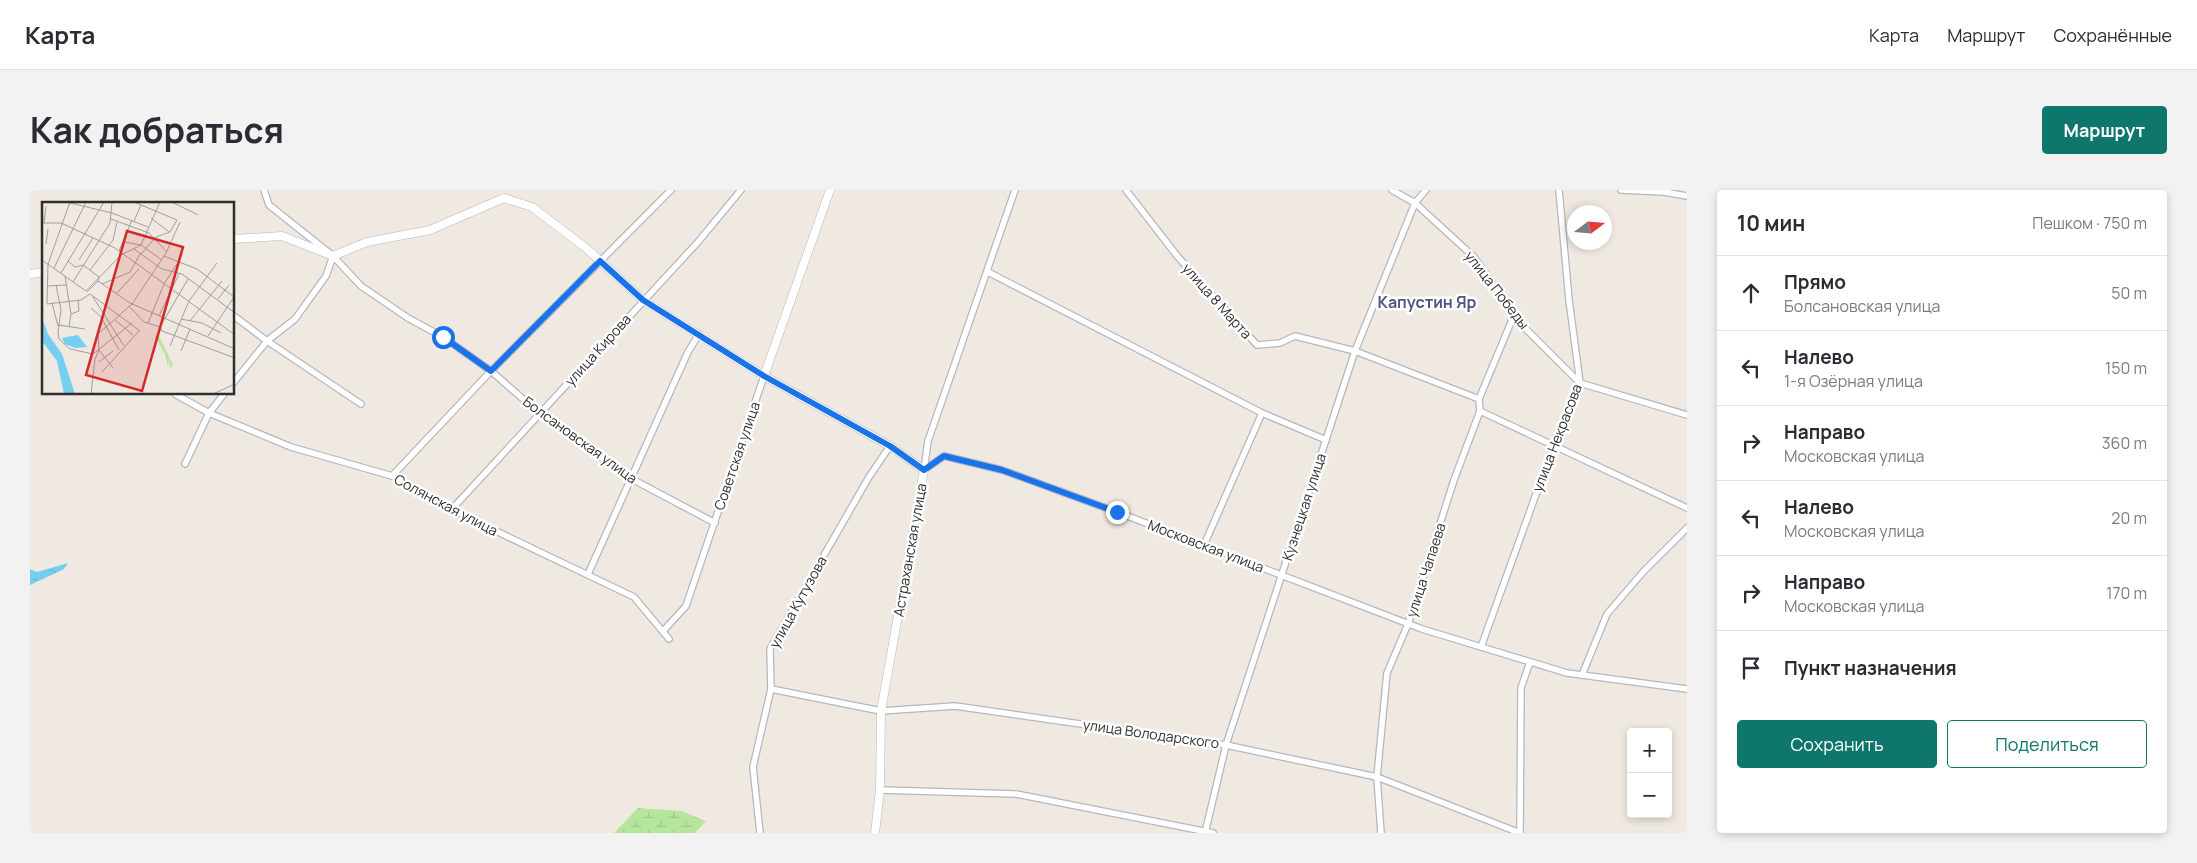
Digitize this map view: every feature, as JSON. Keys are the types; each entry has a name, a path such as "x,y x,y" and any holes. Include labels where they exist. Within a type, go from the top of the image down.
{"street":[{"name":"Болсановская улица","path":"264,190 269,206 333,256 361,286 408,318 443,337 491,371 539,413 630,478 715,523"},
{"path":"392,476 491,371 671,190"},
{"name":"улица Кирова","path":"453,508 698,242 742,190"},
{"name":"Советская улица","path":"664,630 686,606 764,376 830,190"},
{"name":"Астраханская улица","path":"875,833 880,790 881,711 928,441 1015,190"},
{"name":"улица 8 Марта","path":"1126,190 1178,257 1257,345 1280,343 1295,336 1355,351 1479,399"},
{"name":"улица Победы","path":"1392,190 1415,203 1474,257 1522,325 1580,383 1687,415"},
{"name":"Кузнецкая улица","path":"1205,832 1226,745 1355,351 1415,203 1426,190"},
{"name":"улица Некрасова","path":"1481,647 1553,447 1580,383 1569,300 1559,190"},
{"path":"1622,190 1664,192 1687,196"},
{"path":"235,239 282,236 333,256 367,242 430,230 504,198 532,207 600,261 643,300 764,376 890,446 924,470"},
{"path":"235,381 268,341 295,319 326,276 333,256"},
{"path":"988,272 1262,412 1326,440"},
{"name":"улица Чапаева","path":"1381,833 1377,777 1387,673 1408,624 1454,480 1480,411 1479,399 1514,315"},
{"path":"235,317 361,404"},
{"path":"588,574 688,352 699,334"},
{"name":"Солянская улица","path":"177,395 209,412 291,447 392,476 477,522 634,597 664,630 669,639"},
{"path":"185,464 209,412 223,395"},
{"path":"1480,411 1553,447 1687,508"},
{"path":"1204,545 1262,412"},
{"name":"улица Кутузова","path":"760,833 753,767 771,689 770,648 869,477 890,446"},
{"name":"Московская улица","path":"924,470 944,456 1002,470 1204,545 1408,624 1567,673 1687,689"},
{"path":"1582,675 1607,614 1644,571 1687,528"},
{"path":"1520,833 1521,688 1530,662"},
{"name":"улица Володарского","path":"771,689 881,711 955,706 1226,745 1377,777 1520,833"},
{"path":"880,790 1016,794 1213,833"}],"green space":[{"path":"638,808 681,811 706,821 695,833 614,833"}],"water":[{"path":"68,563 64,569 30,585 30,569 37,572"}],"district":[{"name":"Капустин Яр","path":"1427,302"}],"route":[{"path":"443,337 491,371 600,261 643,300 764,376 890,446 924,470 944,456 1002,470 1117,512"}]}
